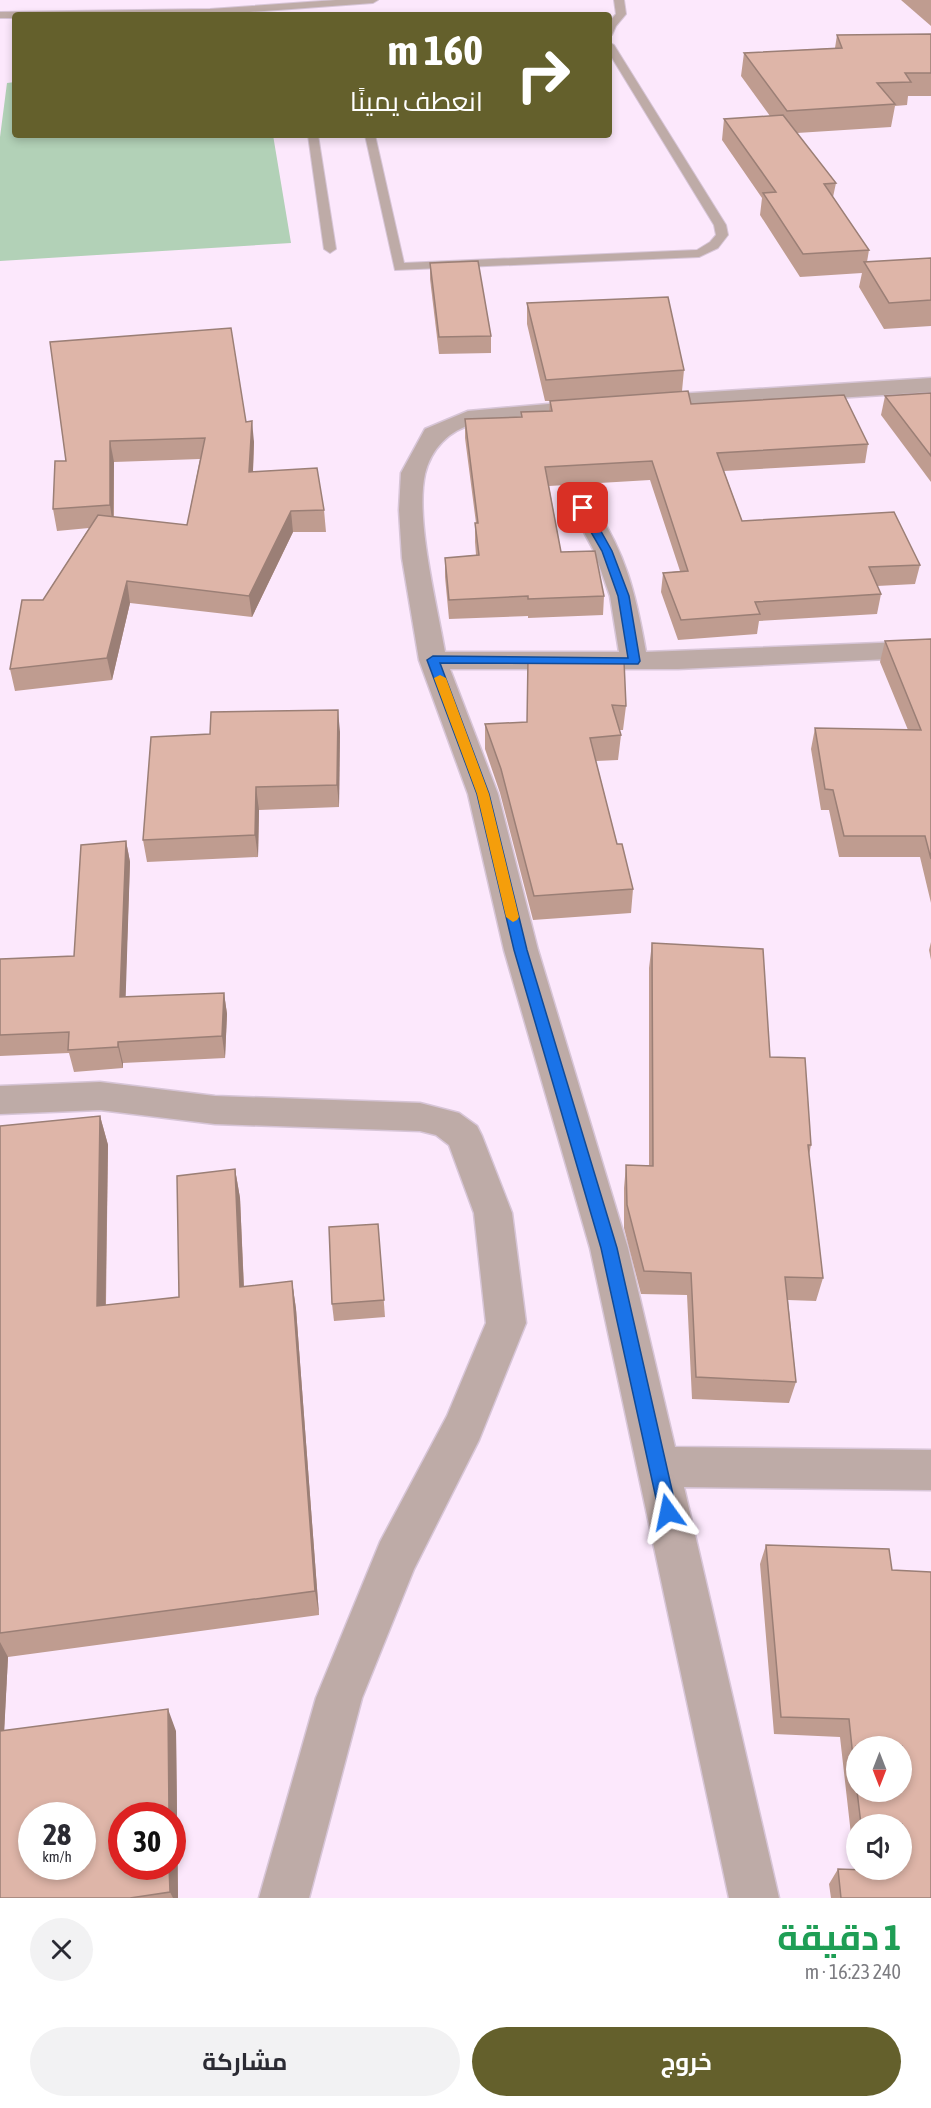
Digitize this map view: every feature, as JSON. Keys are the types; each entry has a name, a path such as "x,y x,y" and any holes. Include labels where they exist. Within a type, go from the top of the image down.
{"street":[{"path":"754,1898 609,1248 520,950 483,794 433,660 415,558 411,510 413,473 433,434 468,418 583,407 931,385"},
{"path":"583,508 607,551 623,596 634,661"},
{"path":"433,660 634,661 771,658 931,650"},
{"path":"0,1100 100,1096 215,1110 429,1119 446,1123 464,1136 493,1213 506,1323 464,1426 396,1557 339,1698 284,1898"},
{"path":"658,1467 931,1470"}],"lane":[{"path":"210,12 294,11 341,2 373,0"},
{"path":"612,21 621,14 619,0"},
{"path":"341,2 343,12"},
{"path":"371,138 399,267 699,253 714,245 722,235 720,225 612,50"},
{"path":"312,138 330,249"}],"green space":[{"path":"12,82 12,138 274,138 291,243 0,261 0,137 7,83"}],"building":[{"path":"931,34 931,73 905,73 911,82 877,83 895,104 787,111 744,53 842,48 837,35"},
{"path":"783,115 836,183 824,184 869,250 803,254 763,193 776,192 724,119"},
{"path":"931,258 931,300 889,303 864,262"},
{"path":"478,261 491,336 439,337 430,263"},
{"path":"668,297 684,370 546,380 527,303"},
{"path":"231,328 246,422 252,421 249,472 317,468 324,510 291,511 249,596 127,581 107,658 10,669 22,600 43,600 98,515 187,525 205,438 110,441 110,505 53,509 55,461 66,461 50,342"},
{"path":"688,391 691,404 844,395 868,444 717,453 742,521 894,512 920,565 869,567 881,594 755,602 760,614 681,620 663,573 688,571 652,461 545,467 561,552 595,551 604,596 528,599 528,596 449,600 445,558 479,555 475,523 478,523 465,419 522,417 521,412 552,411 550,401"},
{"path":"931,393 931,456 885,396"},
{"path":"931,639 931,859 925,836 844,836 833,790 825,789 815,728 921,730 885,641"},
{"path":"528,659 624,661 626,706 612,705 621,735 590,738 617,844 622,844 633,889 534,896 501,769 485,724 527,722"},
{"path":"338,710 337,785 256,787 255,835 143,840 151,737 210,734 211,712"},
{"path":"126,841 120,997 224,993 222,1036 118,1042 118,1047 68,1050 69,1032 0,1035 0,959 74,956 81,845"},
{"path":"652,943 763,949 770,1057 805,1058 811,1145 808,1145 823,1278 785,1277 796,1382 696,1377 691,1273 644,1271 627,1205 626,1165 653,1166"},
{"path":"100,1116 97,1306 179,1297 177,1176 235,1169 240,1287 292,1281 315,1591 0,1633 0,1126"},
{"path":"378,1224 384,1300 332,1304 329,1227"},
{"path":"766,1545 889,1549 892,1570 931,1572 931,1898 841,1898 838,1869 846,1869 846,1880 912,1880 912,1814 860,1814 858,1802 912,1802 912,1736 851,1736 849,1719 781,1717"},
{"path":"168,1709 169,1802 108,1802 108,1880 170,1880 170,1892 130,1898 0,1898 0,1731"}],"slow traffic":[{"path":"440,678 483,794 513,917"}],"route":[{"path":"583,508 607,551 623,596 634,661 433,660 483,794 520,950 609,1248 668,1512"}]}
